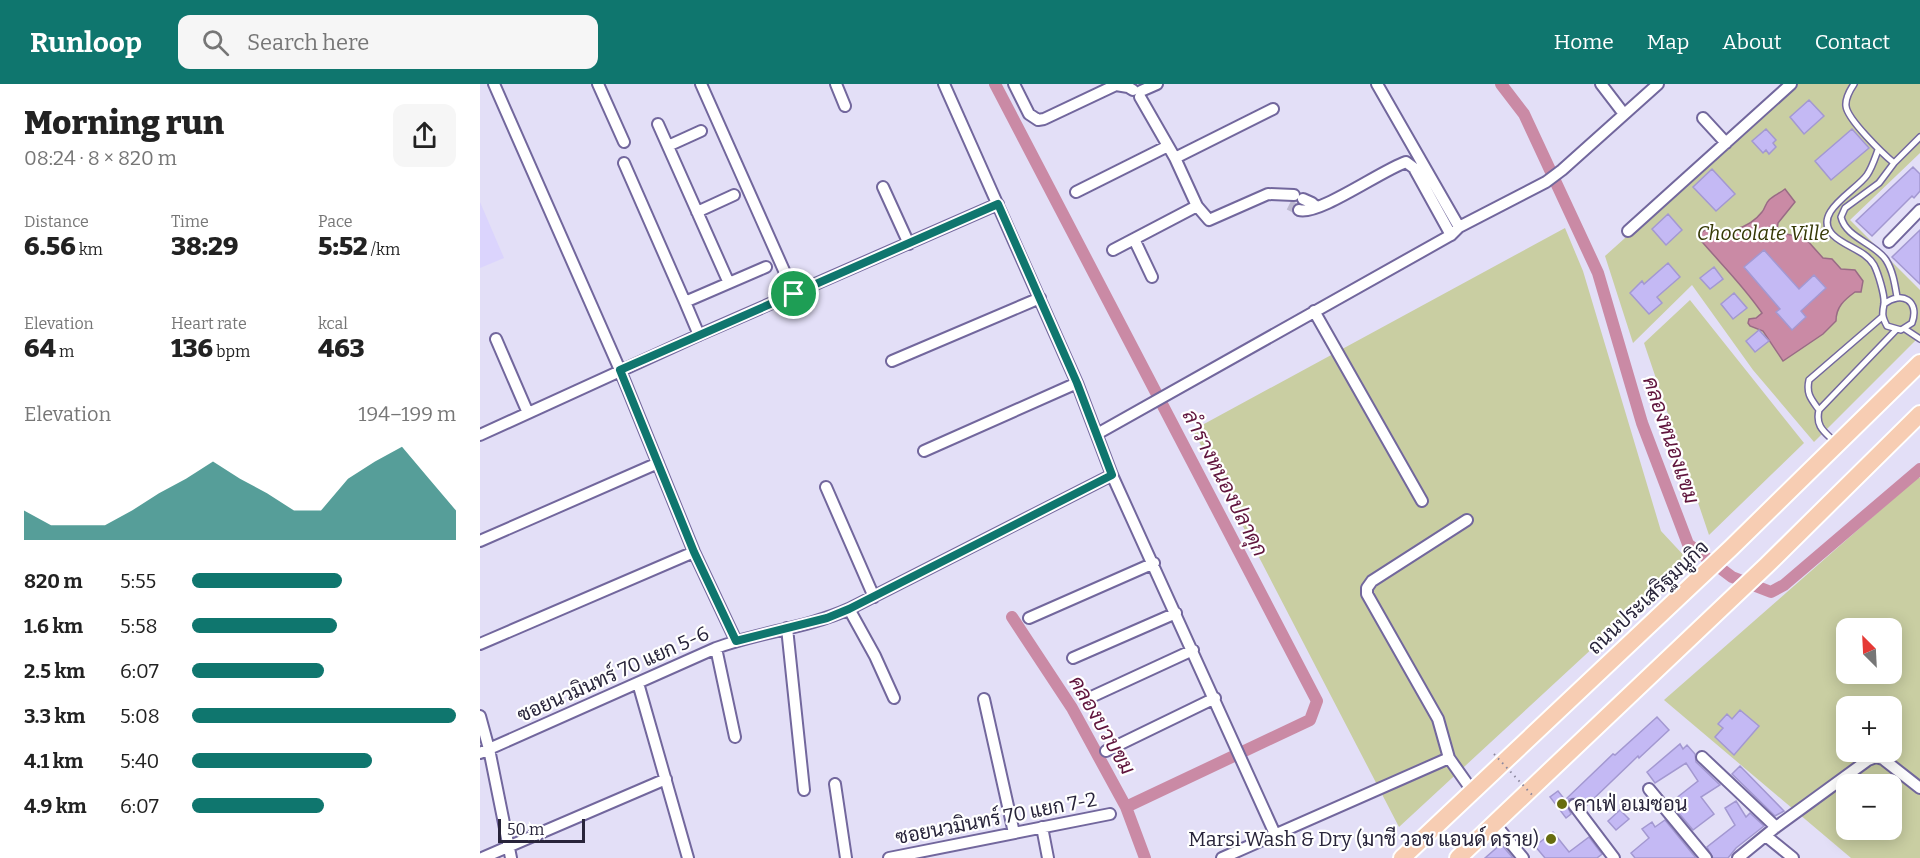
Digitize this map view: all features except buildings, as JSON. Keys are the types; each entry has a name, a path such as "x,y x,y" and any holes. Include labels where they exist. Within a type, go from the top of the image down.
{"main road":[{"name":"ถนนประเสริฐมนูกิจ","path":"1402,858 1731,548 1920,363"},
{"path":"1458,858 1767,565 1920,414"}],"street":[{"path":"494,84 620,370 694,552 736,641"},
{"path":"598,84 624,142"},
{"path":"701,84 794,294"},
{"path":"836,84 845,106"},
{"path":"944,84 1077,383 1112,475 1154,563 1275,834"},
{"path":"1014,84 1029,114 1038,120 1116,85 1128,87 1138,93 1175,158 1197,206 1209,220 1268,194 1281,195 1296,202 1312,203 1316,207 1406,162 1414,168 1450,235"},
{"path":"1138,93 1157,84"},
{"path":"1377,84 1459,227"},
{"path":"1601,84 1624,114"},
{"path":"1097,434 1450,235 1459,227 1546,182 1658,84"},
{"path":"1628,231 1791,84"},
{"path":"1175,158 1273,109"},
{"path":"1703,118 1726,143"},
{"path":"658,124 728,281"},
{"path":"668,146 701,132"},
{"path":"1076,192 1168,146"},
{"path":"624,163 699,335"},
{"path":"883,188 909,244"},
{"path":"697,212 734,195"},
{"path":"480,435 620,370 998,204"},
{"path":"1113,250 1197,206"},
{"path":"1889,242 1920,210"},
{"path":"1134,239 1152,277"},
{"path":"685,302 728,281 766,267"},
{"path":"892,361 1040,298"},
{"path":"1314,311 1422,501"},
{"path":"496,339 528,413"},
{"path":"924,452 1077,383"},
{"path":"480,542 658,463"},
{"name":"ซอยนวมินทร์ 70 แยก 5-6","path":"485,751 716,648 827,618 849,609 1112,475"},
{"path":"826,487 874,597"},
{"path":"1467,520 1372,580 1367,588 1367,594 1438,719 1449,758 1473,792"},
{"path":"480,644 694,552"},
{"path":"1029,618 1154,563"},
{"path":"849,609 875,656 894,698"},
{"path":"1072,658 1176,613"},
{"path":"787,628 804,790"},
{"path":"716,648 735,737"},
{"path":"1089,698 1193,650"},
{"path":"638,683 688,858"},
{"path":"1106,751 1215,698"},
{"path":"984,699 1014,833"},
{"path":"480,716 485,751 511,858"},
{"path":"1702,757 1776,827"},
{"path":"1738,858 1776,827 1868,760 1876,757 1883,759 1920,788"},
{"path":"1222,858 1449,758"},
{"path":"482,858 666,779"},
{"path":"835,784 846,858"},
{"path":"1649,789 1706,858"},
{"path":"1574,805 1614,858"},
{"name":"ซอยนวมินทร์ 70 แยก 7-2","path":"893,858 1110,814"},
{"path":"1495,825 1523,858"},
{"path":"1042,827 1048,858"},
{"path":"1766,836 1793,858"}],"lane":[{"path":"1854,84 1845,103 1846,108 1878,150 1894,163"},
{"path":"1897,297 1892,272 1886,260 1870,244 1848,230 1841,218 1845,208 1879,183 1894,163 1920,138"},
{"path":"1878,150 1868,174 1829,212 1827,221 1831,233 1872,262 1879,276 1884,304 1882,317 1887,326 1896,330 1905,329 1912,323 1916,315 1913,305 1906,299 1897,297 1884,304"},
{"path":"1868,174 1879,183"},
{"path":"1819,410 1809,396 1807,389 1809,380 1882,317"},
{"path":"1905,329 1920,339"},
{"path":"1837,444 1821,427 1817,419 1819,410 1896,330"}],"path":[{"path":"1494,754 1534,797"}],"shaded area":[{"path":"1785,189 1795,202 1778,223 1777,232 1805,238 1823,258 1832,259 1841,269 1855,270 1863,281 1861,292 1855,292 1844,301 1837,312 1836,321 1823,334 1783,361 1763,331 1748,323 1749,319 1756,318 1762,313 1697,236 1705,230 1728,231 1750,223 1763,211 1769,200"},
{"path":"480,202 504,258 480,268"}],"green space":[{"name":"Chocolate Ville","path":"1796,84 1920,84 1920,153 1850,220 1920,290 1920,336 1814,442 1753,370 1692,285 1633,343 1605,256"},
{"path":"1565,228 1583,271 1661,531 1688,560 1399,827 1193,430"},
{"path":"1690,300 1804,443 1709,535 1644,343"},
{"path":"1918,477 1920,478 1920,858 1851,858 1664,700"}],"waterway":[{"name":"ลำรางหนองปลาดุก","path":"995,84 1317,701 1310,720 1126,807"},
{"name":"คลองหนองแขม","path":"1501,84 1524,114 1598,273 1642,423 1688,544 1732,577 1771,592 1784,585 1920,469"},
{"name":"คลองบวบขม","path":"1012,617 1072,708 1126,807 1145,858"}],"tunnel":[{"path":"1289,205 1299,210"}],"place":[{"name":"คาเฟ่ อเมซอน","path":"1562,804"},
{"name":"Marsi Wash & Dry (มาชี วอช แอนด์ ดราย)","path":"1551,839"}],"route":[{"path":"998,204 1077,383 1112,475 849,609 827,618 736,641 694,552 620,370 794,294 998,204"}]}
